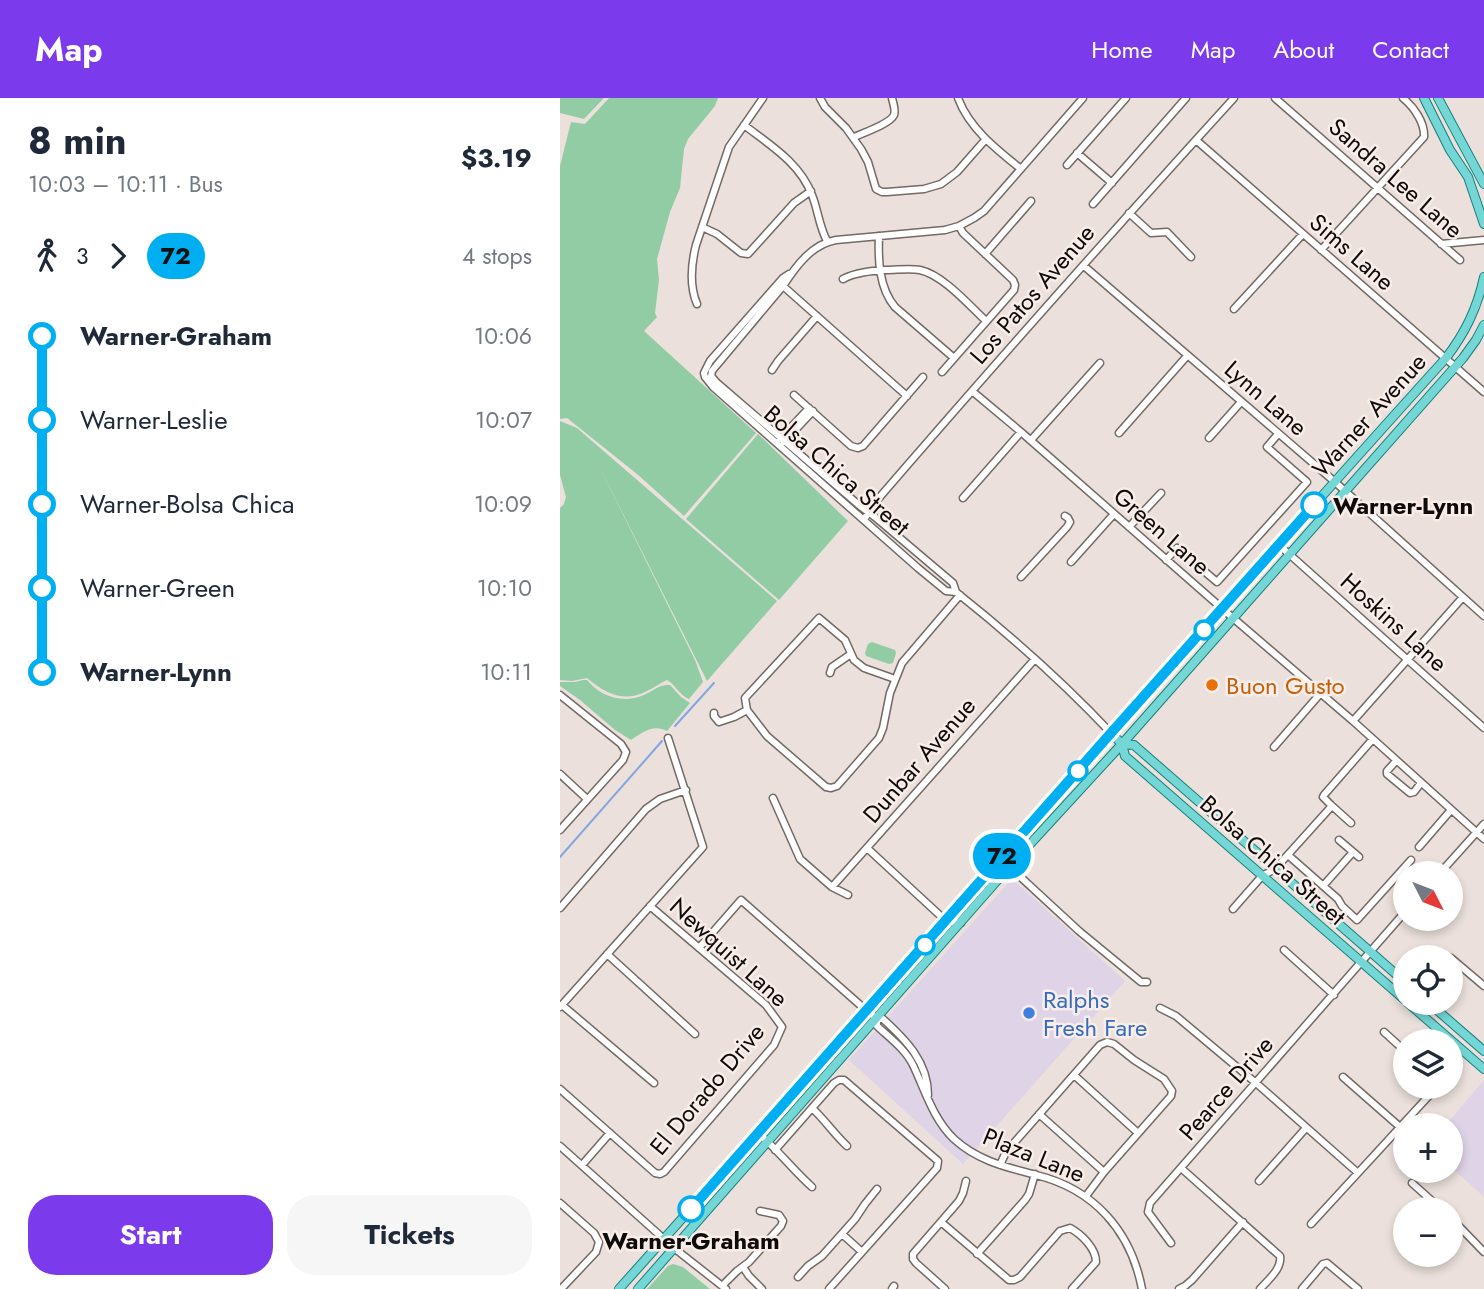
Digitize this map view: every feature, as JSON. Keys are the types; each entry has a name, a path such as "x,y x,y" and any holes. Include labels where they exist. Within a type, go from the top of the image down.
{"main road":[{"path":"1424,98 1450,150 1468,177 1484,224"},
{"path":"1438,98 1484,184"},
{"name":"Warner Avenue","path":"619,1289 1446,358 1460,340 1473,315 1484,277"},
{"name":"Warner Avenue","path":"638,1289 1009,867 1122,744 1470,350 1484,325"},
{"name":"Bolsa Chica Street","path":"1111,733 1122,744 1125,755 1393,990"},
{"name":"Bolsa Chica Street","path":"1122,744 1134,745 1393,972"},
{"path":"1207,827 1216,817"},
{"name":"Bolsa Chica Street","path":"1422,1015 1484,1069"},
{"path":"1443,1015 1484,1051"}],"street":[{"path":"697,304 691,287 692,271 693,257 702,227 729,147 763,98"},
{"path":"820,98 825,107 854,137 868,162 876,188 882,192 924,189 941,184 957,172 986,139"},
{"path":"854,137 893,117 892,98"},
{"path":"958,98 974,127 1021,169"},
{"path":"906,396 783,286 809,253 827,241 945,230 974,218 984,211 1083,98"},
{"path":"1067,165 1125,98"},
{"path":"1093,204 1186,98"},
{"name":"Los Patos Avenue","path":"864,520 972,391 1234,98"},
{"name":"Sandra Lee Lane","path":"1276,98 1460,260"},
{"path":"1321,250 1424,135 1414,110 1403,98"},
{"path":"744,125 797,168 811,191 827,241"},
{"name":"Sims Lane","path":"1196,140 1484,392"},
{"path":"1077,153 1112,183"},
{"path":"702,227 718,234 741,253 748,254 794,203 811,191"},
{"path":"985,254 1031,201"},
{"path":"1129,214 1151,233 1167,232 1191,257"},
{"path":"942,372 1015,285 1013,280 963,233 960,226"},
{"path":"1234,309 1303,234"},
{"path":"879,236 883,287 891,302 954,358"},
{"path":"1441,244 1484,240"},
{"name":"Lynn Lane","path":"1084,266 1346,491 1484,616"},
{"path":"843,279 852,274 881,270 922,271 942,281 986,321"},
{"name":"Bolsa Chica Street","path":"791,274 783,278 706,367 705,377 713,387 953,583 958,594 1035,659 1111,733"},
{"name":"Bolsa Chica Street","path":"783,286 716,366 711,376 864,520 946,591 958,594"},
{"path":"772,370 817,316"},
{"path":"1119,433 1187,356"},
{"path":"1031,440 1100,363"},
{"path":"794,395 851,446 858,448 863,446 923,377"},
{"name":"Green Lane","path":"972,391 1353,721 1484,839"},
{"path":"1209,438 1241,402"},
{"path":"781,442 811,410"},
{"path":"963,498 1021,432"},
{"path":"1166,560 1177,548 1217,582 1307,482 1267,447 1278,434"},
{"path":"1129,527 1161,493"},
{"path":"1071,562 1114,514"},
{"path":"1021,577 1067,527 1070,522 1065,516"},
{"name":"Hoskins Lane","path":"1279,545 1484,728"},
{"path":"895,679 864,668 854,660 845,640 819,618 745,698 747,710 767,736 826,788 834,788 879,738 895,679 906,658 958,594"},
{"path":"1353,721 1463,597"},
{"path":"830,673 832,667 851,654"},
{"name":"Dunbar Avenue","path":"832,887 1035,659"},
{"path":"1274,747 1320,694"},
{"path":"560,695 621,744 626,752 623,760 560,830"},
{"path":"714,713 719,722 747,710"},
{"path":"654,1083 561,1006 703,847 668,738"},
{"path":"1351,823 1325,800 1325,795 1372,740"},
{"path":"1396,761 1387,772 1394,780 1410,793 1421,783"},
{"path":"560,774 587,799"},
{"path":"560,908 646,810 660,799 686,790"},
{"path":"773,798 800,859 832,887 848,895"},
{"path":"1233,909 1262,876 1275,869 1331,805"},
{"path":"1419,847 1451,810"},
{"path":"1451,861 1484,824"},
{"path":"1323,886 1356,855 1339,840"},
{"path":"867,848 946,920 961,923"},
{"path":"1288,855 1358,920 1411,860"},
{"path":"1000,858 1101,950 1141,982 1147,982"},
{"name":"Plaza Lane","path":"699,948 741,900 877,1018 877,1026 908,1057 938,1119 955,1140 979,1157 1063,1184 1086,1196 1125,1240 1136,1264 1142,1289"},
{"name":"Newquist Lane","path":"650,906 766,1005 782,1027"},
{"name":"Pearce Drive","path":"1171,1243 1148,1212 1150,1203 1393,926"},
{"path":"1284,950 1334,995"},
{"path":"607,954 695,1034"},
{"path":"1463,968 1484,986"},
{"path":"1160,1008 1176,1016 1358,1173"},
{"name":"El Dorado Drive","path":"610,1133 655,1173 664,1172 774,1045 782,1027"},
{"path":"1384,1032 1393,1040"},
{"path":"1000,1165 1006,1152 1100,1045 1107,1042 1114,1044 1164,1079 1172,1091 1169,1100 1086,1196"},
{"path":"1074,1075 1138,1133"},
{"path":"1343,1077 1393,1122"},
{"path":"775,1150 834,1083 844,1080 938,1161 937,1168 829,1289"},
{"path":"560,1089 610,1133 582,1165"},
{"path":"1412,1113 1426,1099"},
{"path":"813,1108 847,1146"},
{"path":"1039,1114 1104,1172"},
{"path":"1259,1181 1306,1128"},
{"path":"759,1133 812,1187"},
{"path":"1311,1224 1393,1134"},
{"path":"560,1146 674,1248 724,1287 783,1222 779,1215 760,1211"},
{"path":"1181,1168 1277,1252 1281,1262 1278,1269 1260,1289"},
{"path":"977,1254 1025,1200 1035,1174"},
{"path":"942,1288 913,1259 913,1254 959,1201 966,1181"},
{"path":"1412,1183 1428,1197"},
{"path":"798,1277 842,1234 877,1189"},
{"path":"560,1203 594,1233 599,1242 596,1252 561,1288"},
{"path":"941,1222 1006,1278 1014,1280 1020,1277 1060,1231 1066,1228 1076,1231 1097,1256 1096,1262 1072,1289"},
{"path":"1179,1289 1192,1280 1243,1222"},
{"path":"1463,1230 1484,1252"},
{"path":"842,1234 862,1252"},
{"path":"1306,1288 1323,1264 1327,1264 1358,1289"},
{"path":"743,1267 762,1289"}],"shaded area":[{"path":"1010,881 1018,884 1125,981 963,1164 849,1060"},
{"path":"1484,1080 1484,1197 1463,1178 1463,1113 1456,1113"}],"green space":[{"path":"560,98 604,98 584,119 560,113"},
{"path":"609,98 718,98 715,106 688,139 684,149 680,188 670,212 657,259 657,317 644,331 756,433 684,516 567,418 560,419 560,166 571,122 585,124"},
{"path":"560,421 577,428 777,601 707,681 598,464 695,660 703,682 689,699 667,680 639,695 623,696 608,692 587,678 560,680 560,508 566,497 560,475"},
{"path":"758,434 848,521 779,600 686,519"},
{"path":"872,642 895,650 893,663 866,656 868,644"},
{"path":"587,680 606,695 620,699 636,698 670,685 690,703 667,731 653,729 631,740 560,686 560,682"},
{"path":"673,1264 683,1267 710,1289 647,1289"}],"waterway":[{"path":"675,726 714,683"},
{"path":"560,857 662,741"}],"bus line":[{"name":"72","path":"691,1209 1314,505"}],"place":[{"name":"Warner-Lynn","path":"1314,505"},
{"name":"Buon Gusto","path":"1212,685"},
{"name":"Ralphs Fresh Fare","path":"1029,1013"},
{"name":"Warner-Graham","path":"691,1209"}]}
